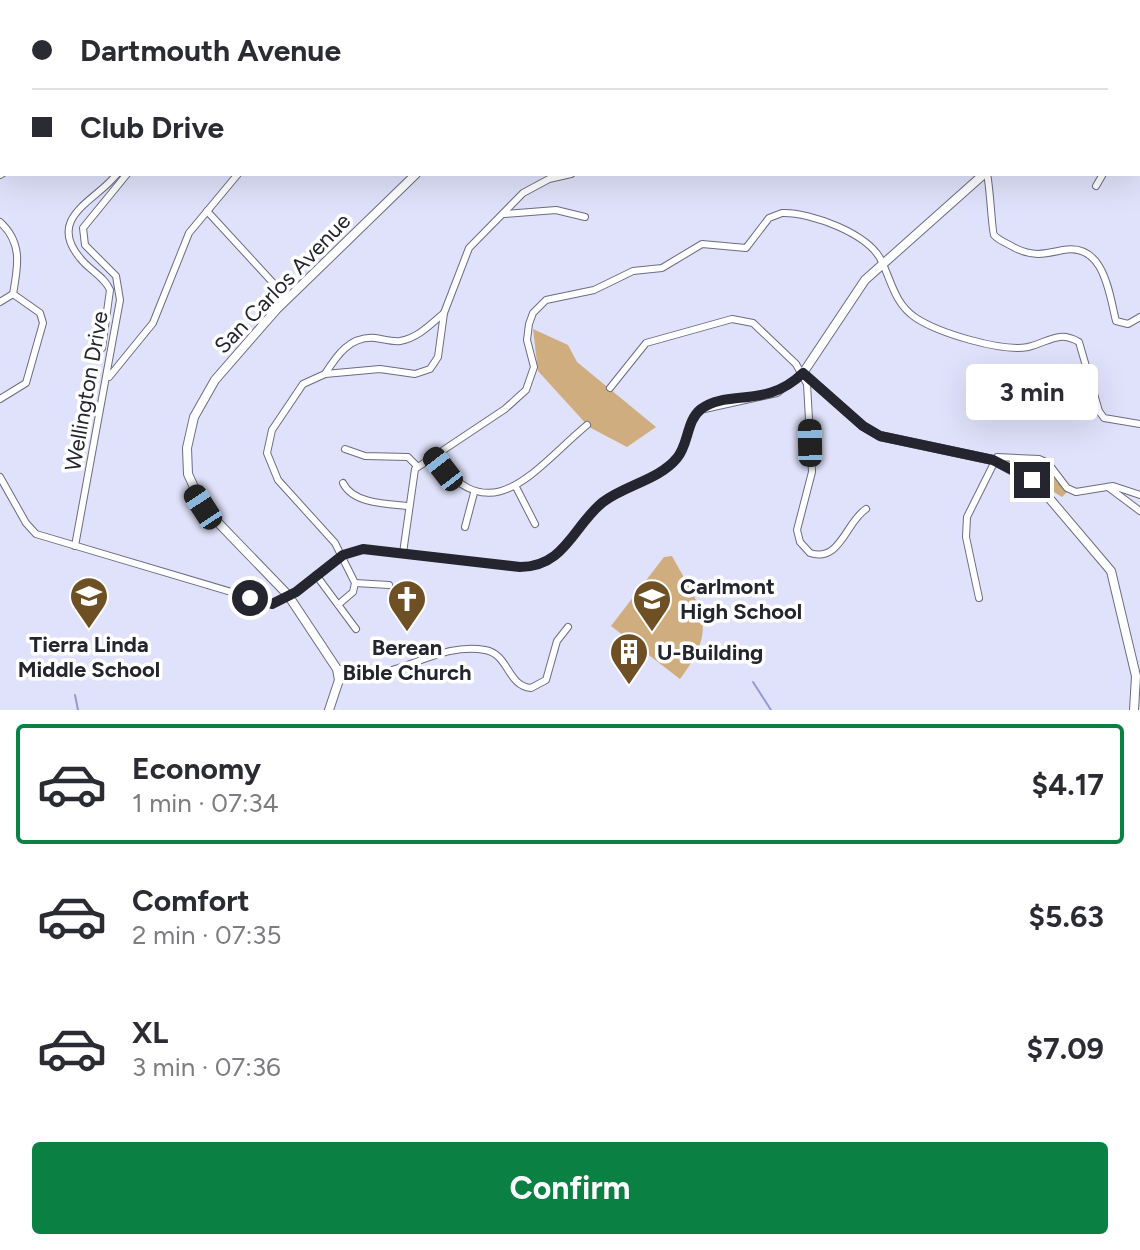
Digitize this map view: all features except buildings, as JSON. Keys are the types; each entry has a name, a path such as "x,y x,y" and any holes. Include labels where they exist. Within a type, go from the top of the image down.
{"street":[{"path":"102,348 110,290 79,257 71,241 72,214 115,176"},
{"path":"79,257 89,251 83,238 87,221 125,176"},
{"path":"107,384 112,372 153,323 181,248 236,176"},
{"name":"San Carlos Avenue","path":"337,669 288,595 203,507 188,474 187,448 194,417 215,380 287,298 414,176"},
{"path":"339,604 353,592 355,583 343,555 284,489 267,453 272,430 302,385 325,374 380,369 415,374 430,369 438,357 444,313 462,258 533,186 565,176"},
{"path":"0,477 26,523 36,534 272,604 343,555 363,549 520,567 546,562 560,554 601,504 676,460 684,447 693,418 703,408 777,393 803,373 854,293 883,263 984,176"},
{"path":"987,176 993,198 991,228 995,238 1030,255 1069,249 1085,252 1105,275 1116,321 1128,324 1140,317"},
{"path":"1096,186 1102,176"},
{"path":"505,214 556,210 585,217"},
{"path":"207,211 287,298"},
{"path":"403,553 408,506 417,466 505,409 526,390 533,371 527,340 531,318 541,303 552,297 594,290 633,271 662,268 697,245 746,248 769,218 782,213 860,236 883,263 896,297 908,311 926,323 1000,347 1027,347 1067,335 1079,342 1099,411 1104,418 1140,424"},
{"path":"0,222 10,231 19,254 13,294 0,302"},
{"name":"Wellington Drive","path":"75,546 107,384 119,286 111,270 89,251"},
{"path":"0,399 26,383 43,323 40,313 13,294"},
{"path":"325,374 339,352 354,342 409,339 444,313"},
{"path":"610,388 646,343 737,319 753,323 803,373 863,426 880,436 993,460 1038,485 1107,564 1115,581 1136,676 1134,710"},
{"path":"803,373 808,388 812,472 797,530 800,542 810,553 825,554 837,546 857,515 866,509"},
{"path":"433,456 453,481 474,493 496,494 516,487 587,425"},
{"path":"345,449 365,456 408,457 417,466"},
{"path":"979,598 966,537 967,517 993,460 1005,455 1039,459 1048,463 1067,488 1087,491 1098,486 1140,495"},
{"path":"343,483 347,490 366,499 408,506"},
{"path":"516,487 535,524"},
{"path":"1108,487 1140,511"},
{"path":"465,527 474,493"},
{"path":"316,575 356,629"},
{"path":"355,583 389,585"},
{"path":"329,710 339,680 337,669 375,674 438,654 479,649 496,655 514,681 531,688 546,680 557,641 568,627"}],"shaded area":[{"path":"533,329 568,345 577,362 656,427 627,447 589,427 538,371"},
{"path":"1004,459 1043,464 1067,492 1062,497"},
{"path":"672,556 698,604 703,631 693,661 680,679 611,626 664,557"}],"waterway":[{"path":"753,682 771,710"},
{"path":"75,695 78,710"}],"place":[{"name":"Tierra Linda Middle School","path":"89,630"},
{"name":"Berean Bible Church","path":"407,633"},
{"name":"Carlmont High School","path":"652,633"},
{"name":"U-Building","path":"629,686"}],"route":[{"path":"250,598 272,604 296,592 343,555 363,549 520,567 551,560 569,544 601,504 676,460 684,447 693,418 700,410 715,404 777,393 803,373 871,432 892,440 993,460 1032,480"}]}
